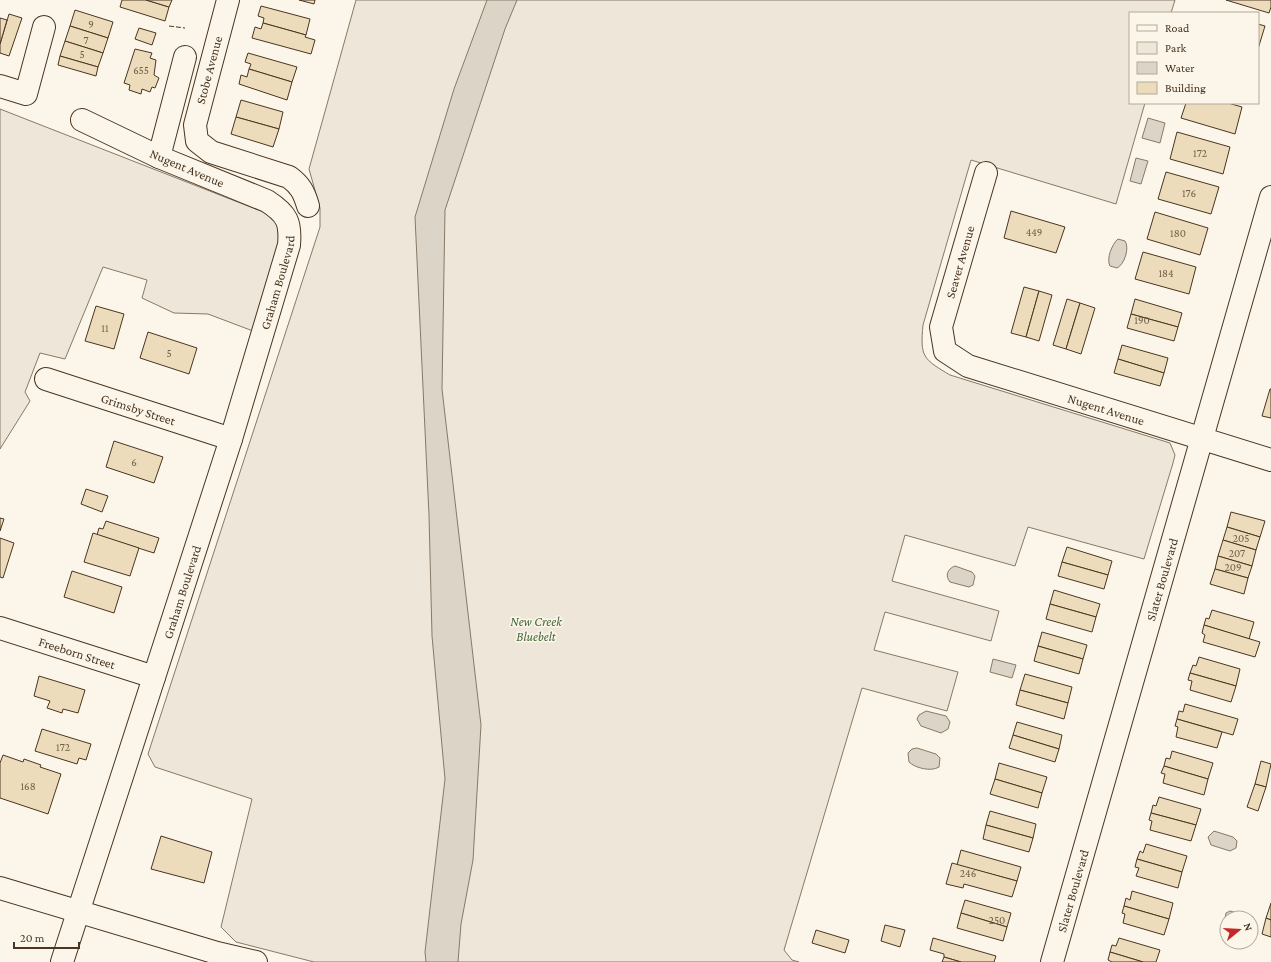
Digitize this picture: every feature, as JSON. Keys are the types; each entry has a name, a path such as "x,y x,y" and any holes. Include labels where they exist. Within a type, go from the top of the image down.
{"street":[{"name":"Stobe Avenue","path":"197,141 195,125 228,0"},
{"path":"0,86 26,94 44,27"},
{"name":"Stobe Avenue","path":"159,157 185,57"},
{"name":"Nugent Avenue","path":"82,120 159,157 267,201 279,209 288,220"},
{"name":"Nugent Avenue","path":"197,141 211,152 289,177 298,184 305,194 308,206"},
{"name":"Seaver Avenue","path":"945,352 941,327 986,173"},
{"name":"Slater Boulevard","path":"1052,962 1271,197"},
{"name":"Graham Boulevard","path":"62,962 231,439 289,245 290,232 288,220"},
{"name":"Nugent Avenue","path":"945,352 968,366 1271,460"},
{"name":"Grimsby Street","path":"46,379 231,439"},
{"name":"Freeborn Street","path":"0,628 154,676"},
{"path":"0,888 217,953 256,962"}],"green space":[{"name":"New Creek Bluebelt","path":"356,0 1175,0 1171,12 1129,12 1129,104 1145,104 1116,204 971,160 923,325 922,336 923,351 925,356 934,365 950,375 1170,443 1175,455 1144,559 1028,527 1015,566 905,535 892,581 999,611 991,641 885,612 874,650 958,672 947,711 862,688 784,950 792,960 799,962 314,962 236,942 221,927 252,799 155,767 148,754 320,227 320,208 309,169"},
{"path":"0,109 271,215 278,220 281,245 253,331 208,314 174,313 142,298 147,280 103,267 65,359 40,353 25,392 30,401 0,449"}],"water":[{"path":"487,0 517,0 505,29 445,210 442,389 481,725 473,860 461,924 458,962 426,962 425,952 445,779 432,636 429,515 415,217 454,89"},
{"path":"1148,118 1165,123 1160,143 1142,138"},
{"path":"1136,158 1148,161 1141,184 1130,181"},
{"path":"1118,239 1125,241 1127,252 1122,264 1117,268 1110,266 1109,256"},
{"path":"955,566 972,572 975,576 973,585 969,587 950,582 947,575 950,569"},
{"path":"993,659 1016,665 1012,678 990,672"},
{"path":"926,711 946,716 950,722 948,729 941,733 921,726 917,719 919,715"},
{"path":"917,748 936,754 940,758 939,767 923,769 909,762 908,753 912,749"},
{"path":"1214,831 1233,837 1237,841 1236,848 1230,851 1211,845 1208,837"}],"building":[{"path":"122,0 146,0 169,7 165,21 120,7"},
{"path":"146,0 172,0 169,7"},
{"path":"299,0 315,0 314,4"},
{"path":"1226,0 1271,0 1271,7 1269,13"},
{"path":"261,6 310,19 306,35 263,23 264,18 258,16"},
{"path":"75,10 113,22 108,38 70,26"},
{"path":"9,14 22,18 9,56 0,53 0,44"},
{"path":"0,18 7,20 0,44"},
{"path":"263,23 306,35 305,37 315,40 311,54 252,38 255,27 261,29"},
{"path":"1259,24 1265,26 1259,46"},
{"path":"70,26 108,38 103,53 65,41"},
{"path":"139,28 156,33 152,45 135,39"},
{"path":"65,41 103,53 98,67 60,56"},
{"path":"135,49 152,53 150,58 156,60 154,75 159,78 155,88 152,87 150,92 142,89 141,94 129,90 130,85 124,83"},
{"path":"248,53 297,67 292,82 249,69 251,64 245,62"},
{"path":"60,56 98,67 96,76 58,65"},
{"path":"249,69 292,82 287,100 239,84 241,75 247,77"},
{"path":"241,100 283,112 279,129 236,117"},
{"path":"1186,104 1232,104 1242,107 1235,134 1181,118"},
{"path":"236,117 279,129 273,147 231,134"},
{"path":"1177,132 1230,147 1223,174 1170,159"},
{"path":"1166,172 1219,187 1211,214 1158,199"},
{"path":"1011,211 1065,227 1056,253 1004,238"},
{"path":"1155,212 1208,228 1200,255 1147,239"},
{"path":"1143,252 1196,267 1189,294 1135,279"},
{"path":"1024,287 1039,291 1026,337 1011,333"},
{"path":"1039,291 1052,295 1039,341 1026,337"},
{"path":"1067,299 1080,303 1066,349 1053,345"},
{"path":"1135,299 1182,313 1178,327 1131,314"},
{"path":"1080,303 1095,308 1081,354 1066,349"},
{"path":"96,306 124,314 114,349 85,341"},
{"path":"1131,314 1178,327 1174,341 1127,328"},
{"path":"148,332 197,348 189,374 140,358"},
{"path":"1122,345 1168,358 1164,373 1118,359"},
{"path":"1118,359 1164,373 1160,386 1114,373"},
{"path":"1271,389 1271,418 1262,416"},
{"path":"114,441 163,457 154,483 106,467"},
{"path":"86,489 108,496 102,512 81,504"},
{"path":"1231,512 1265,521 1260,537 1227,527"},
{"path":"0,518 4,519 0,531"},
{"path":"106,521 159,538 154,553 97,535 99,528 103,529"},
{"path":"1227,527 1260,537 1256,550 1223,540"},
{"path":"93,533 139,548 130,576 84,562"},
{"path":"0,538 14,543 3,578 0,577"},
{"path":"1223,540 1256,550 1252,566 1218,556"},
{"path":"1067,547 1112,561 1108,575 1062,562"},
{"path":"1218,556 1252,566 1248,578 1215,569"},
{"path":"1062,562 1108,575 1104,589 1058,576"},
{"path":"1215,569 1248,578 1244,594 1210,584"},
{"path":"72,571 122,587 114,613 64,597"},
{"path":"1054,590 1100,604 1096,617 1050,604"},
{"path":"1050,604 1096,617 1092,632 1046,619"},
{"path":"1212,610 1254,622 1249,639 1204,625 1206,618 1209,619"},
{"path":"1204,625 1260,642 1255,657 1203,642 1205,635 1202,633"},
{"path":"1042,632 1087,645 1083,659 1038,646"},
{"path":"1038,646 1083,659 1079,674 1034,661"},
{"path":"1199,657 1240,669 1236,686 1190,673 1193,665 1196,666"},
{"path":"1190,673 1236,686 1231,702 1190,690 1192,681 1188,680"},
{"path":"1025,674 1072,687 1068,703 1020,690"},
{"path":"39,676 85,690 78,713 63,709 62,713 47,708 50,701 34,696"},
{"path":"1020,690 1068,703 1064,719 1016,705"},
{"path":"1185,704 1238,719 1233,735 1177,719 1179,711 1183,712"},
{"path":"1177,719 1222,732 1217,748 1176,737 1178,727 1175,726"},
{"path":"1017,722 1062,735 1059,749 1013,735"},
{"path":"42,729 91,744 86,760 79,758 77,764 35,751"},
{"path":"1013,735 1059,749 1055,762 1009,748"},
{"path":"1172,751 1213,763 1208,779 1164,766 1166,758 1170,759"},
{"path":"3,755 23,762 24,759 41,765 40,767 61,774 48,814 0,798 0,763"},
{"path":"1261,761 1271,764 1266,787 1255,784"},
{"path":"999,763 1047,777 1042,793 995,779"},
{"path":"1164,766 1208,779 1204,795 1163,783 1165,774 1161,773"},
{"path":"995,779 1042,793 1038,808 990,794"},
{"path":"1255,784 1266,787 1258,811 1247,807"},
{"path":"1159,797 1201,809 1196,825 1151,813 1153,805 1156,806"},
{"path":"990,811 1036,824 1033,838 986,825"},
{"path":"1151,813 1196,825 1191,841 1150,830 1152,821 1149,820"},
{"path":"986,825 1033,838 1029,852 983,839"},
{"path":"161,836 212,852 204,883 151,869"},
{"path":"1146,844 1187,856 1182,872 1137,859 1140,851 1143,853"},
{"path":"961,850 1021,867 1017,881 957,865"},
{"path":"1137,859 1182,872 1178,888 1136,876 1139,868 1135,867"},
{"path":"952,863 1017,881 1012,897 964,884 963,888 946,884"},
{"path":"1132,891 1173,903 1169,919 1124,906 1126,898 1130,900"},
{"path":"965,900 1011,913 1007,927 961,913"},
{"path":"1271,903 1271,920 1266,918"},
{"path":"1124,906 1169,919 1164,935 1123,923 1125,914 1122,913"},
{"path":"961,913 1007,927 1003,941 957,928"},
{"path":"1266,918 1271,920 1271,937 1262,934"},
{"path":"885,925 905,930 900,947 881,941"},
{"path":"816,930 849,940 845,953 812,943"},
{"path":"933,938 996,956 994,962 961,962 944,957 944,954 930,950"},
{"path":"1119,938 1160,950 1156,962 1143,962 1110,952 1112,945 1116,946"},
{"path":"1110,952 1143,962 1112,962 1108,960"},
{"path":"944,957 961,962 942,962"}],"fence":[{"path":"169,26 185,28"}]}
